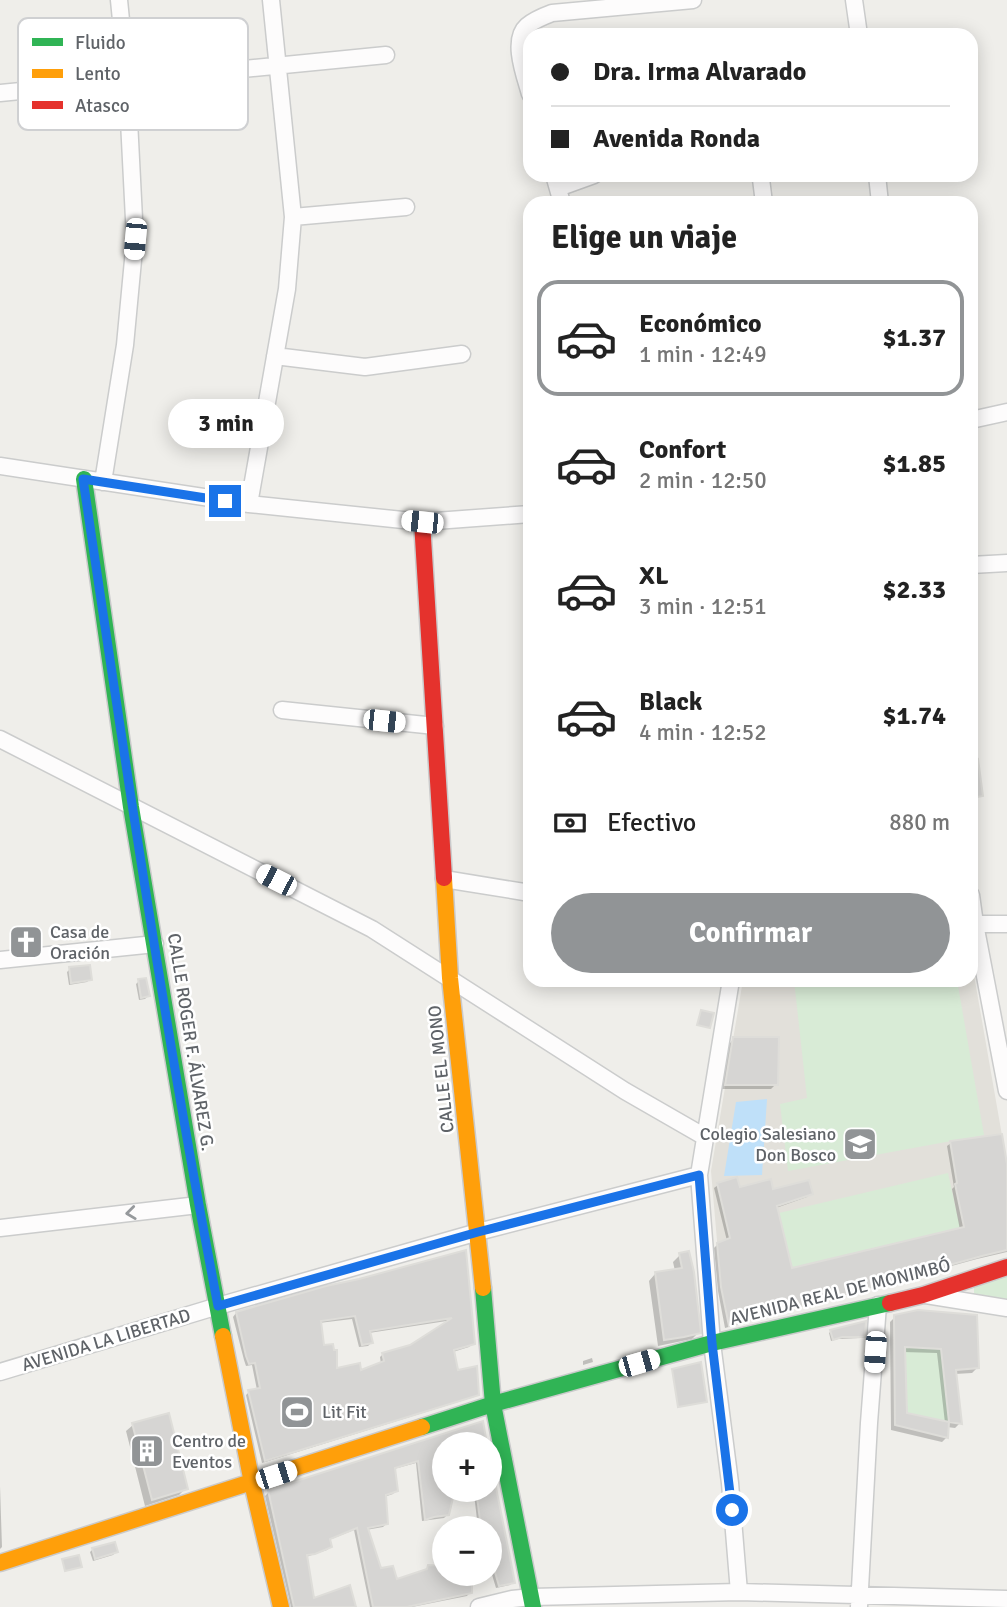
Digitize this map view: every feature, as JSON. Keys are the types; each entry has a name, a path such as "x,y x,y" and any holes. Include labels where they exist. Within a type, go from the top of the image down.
{"street":[{"path":"119,0 121,18"},
{"path":"249,504 287,289 293,217 271,0"},
{"path":"525,28 552,13 693,0"},
{"path":"854,0 858,28"},
{"path":"523,33 519,44 523,68"},
{"path":"248,69 386,55"},
{"path":"0,93 18,91"},
{"path":"103,482 125,345 135,239 129,130"},
{"path":"558,189 576,182"},
{"path":"293,217 406,207"},
{"path":"275,356 365,367 462,354"},
{"path":"978,418 1007,412"},
{"path":"0,466 249,504 422,522 523,515"},
{"name":"CALLE ROGER F. ÁLVAREZ G.","path":"83,479 131,807 198,1205 252,1483 281,1607"},
{"name":"CALLE EL MONO","path":"422,522 450,978 478,1232 493,1404 533,1602"},
{"path":"978,565 1007,563"},
{"path":"282,710 435,726"},
{"path":"0,739 372,929 625,1091 705,1138"},
{"path":"444,879 523,892"},
{"path":"978,924 1007,924"},
{"path":"0,960 155,943"},
{"path":"978,949 1007,1091"},
{"path":"730,987 699,1175 712,1343 730,1483 738,1592"},
{"name":"AVENIDA LA LIBERTAD","path":"0,1372 478,1232 699,1175"},
{"path":"0,1228 198,1205"},
{"name":"AVENIDA REAL DE MONIMBÓ","path":"0,1563 493,1404 712,1343 923,1295 1007,1267"},
{"path":"923,1295 1007,1308"},
{"path":"860,1601 878,1305"},
{"path":"479,1607 512,1599 533,1602 738,1592 860,1601 1007,1599"}],"shaded area":[{"name":"Colegio Salesiano Don Bosco","path":"742,987 976,987 1007,1164 1007,1250 729,1326 721,1287 711,1171"}],"green space":[{"path":"795,987 958,987 984,1135 788,1171 780,1104 807,1098"},
{"path":"948,1173 960,1228 792,1268 779,1213"},
{"path":"1007,1273 1007,1299 974,1294 974,1288"},
{"path":"905,1345 941,1349 949,1422 907,1413"}],"water":[{"path":"767,1099 762,1175 724,1176 736,1102"}],"building":[{"path":"978,759 983,796 978,797"},
{"name":"Casa de Oración","path":"34,931 36,946 17,948 15,934"},
{"path":"90,965 92,980 71,983 69,967"},
{"path":"146,978 150,996 141,998 138,979"},
{"path":"701,1010 714,1013 710,1028 697,1025"},
{"path":"733,1037 779,1037 778,1085 725,1085"},
{"path":"1002,1134 1007,1164 1007,1250 729,1326 721,1287 717,1243 730,1238 717,1183 737,1177 740,1187 771,1179 773,1189 809,1180 813,1194 777,1206 792,1268 964,1227 950,1141"},
{"path":"466,1250 475,1344 454,1350 458,1370 477,1366 479,1395 265,1461 248,1390 260,1388 255,1363 249,1364 246,1356 236,1312","holes":["355,1316 362,1345 373,1343 370,1331 452,1318 410,1345 382,1353 384,1361 361,1370 360,1363 337,1368 337,1350 334,1350 333,1344 324,1345 321,1321"]},
{"path":"689,1251 701,1333 664,1340 655,1272 682,1268 679,1253"},
{"path":"918,1310 977,1315 979,1368 956,1370 962,1424 949,1422 948,1438 895,1425 894,1315","holes":["905,1347 941,1349 949,1422 907,1413"]},
{"path":"866,1321 865,1337 842,1337 833,1340 830,1330"},
{"path":"701,1362 707,1402 678,1407 672,1369"},
{"name":"Centro de Eventos","path":"169,1413 188,1489 152,1500 132,1423"},
{"path":"483,1421 485,1432 449,1432"},
{"path":"432,1437 432,1502 452,1502 449,1515 432,1516 425,1520 418,1461 395,1468 398,1491 386,1495 388,1524 368,1528 381,1568 393,1566 397,1579 432,1565 432,1586 472,1586 472,1593 407,1607 373,1607 357,1528 330,1539 332,1547 307,1555 314,1598 350,1585 356,1607 294,1607 268,1490"},
{"path":"478,1502 499,1502 502,1516 479,1516"},
{"path":"502,1517 515,1583 502,1585"},
{"path":"115,1542 118,1552 95,1559 92,1548"},
{"path":"79,1555 82,1567 65,1571 62,1559"}],"traffic: fast":[{"path":"84,479 131,807 198,1205 223,1336"},
{"path":"483,1288 493,1404 533,1607"},
{"path":"422,1427 493,1404 712,1343 890,1303"}],"traffic: slow":[{"path":"444,878 450,978 483,1288"},
{"path":"223,1336 252,1483 281,1607"},
{"path":"0,1563 422,1427"}],"traffic: jam":[{"path":"422,522 444,878"},
{"path":"890,1303 1007,1267"}],"place":[{"name":"Casa de Oración","path":"26,942"},
{"name":"Colegio Salesiano Don Bosco","path":"860,1144"},
{"name":"Lit Fit","path":"297,1412"},
{"name":"Centro de Eventos","path":"147,1451"}],"route":[{"path":"225,501 83,479 131,807 198,1205 218,1306 478,1232 699,1175 712,1343 732,1510"}]}
